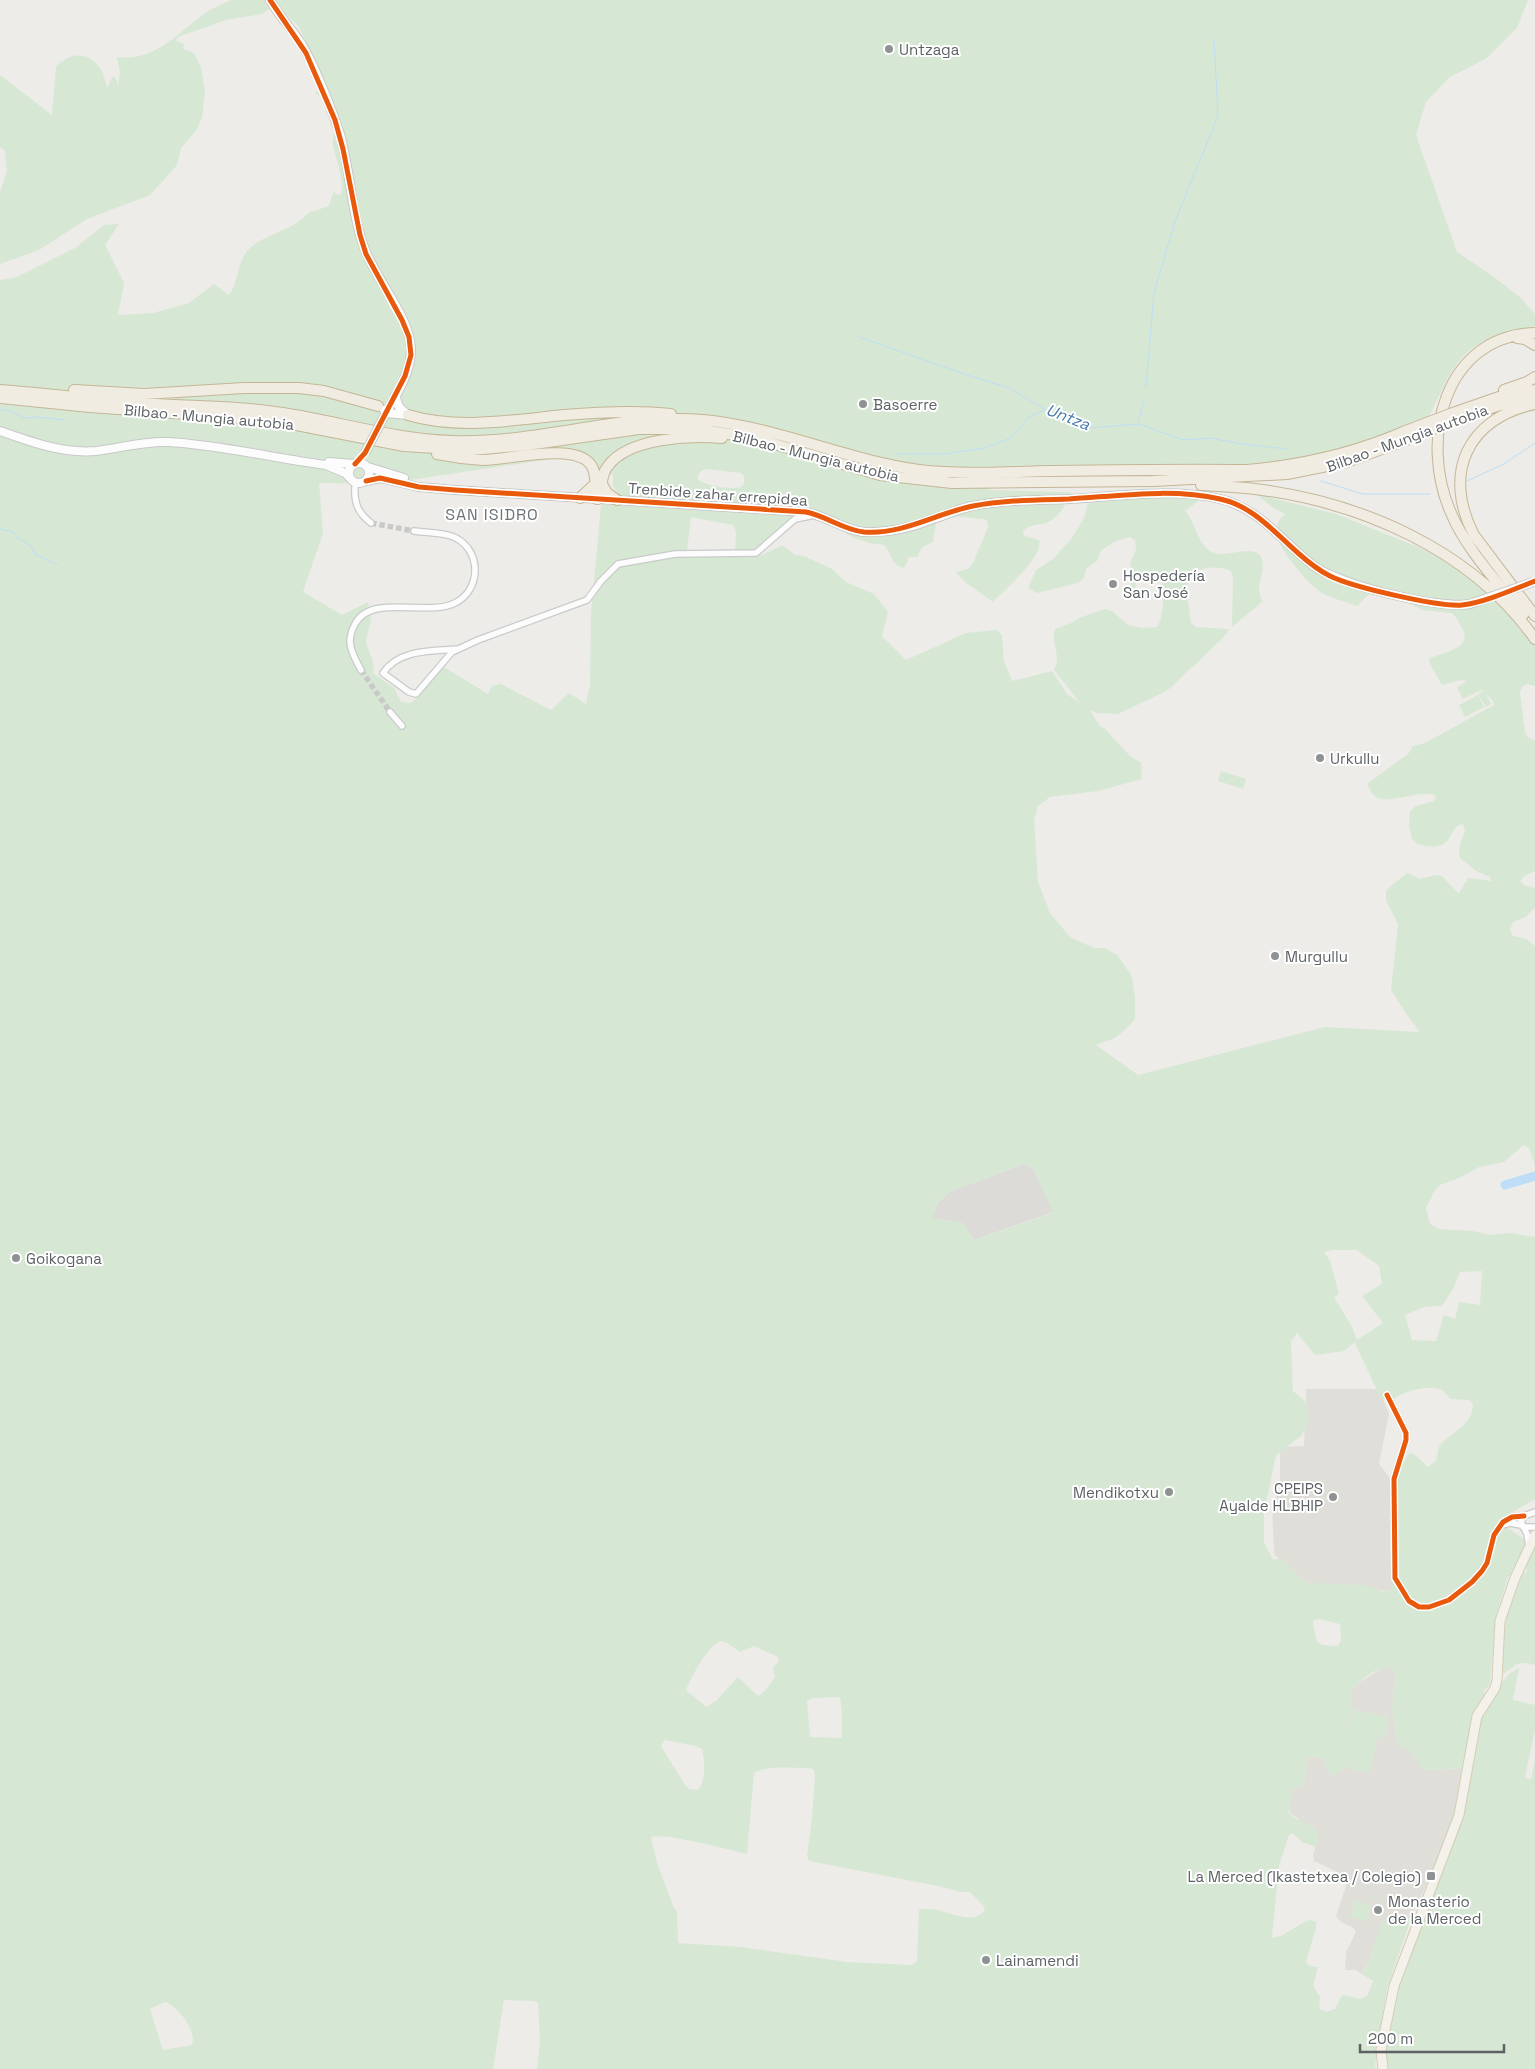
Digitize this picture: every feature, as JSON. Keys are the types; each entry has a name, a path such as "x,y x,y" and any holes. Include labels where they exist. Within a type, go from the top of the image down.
{"highway":[{"path":"1535,333 1505,338 1488,347 1463,367 1448,391 1439,420 1437,459 1445,497 1456,524 1473,550 1535,631"},
{"path":"1488,347 1516,338 1525,339 1535,345"},
{"path":"1470,405 1488,395 1527,382 1535,377"},
{"path":"0,389 9,386 144,394 244,388 299,388 324,391 383,411"},
{"name":"Bilbao - Mungia autobia","path":"0,389 118,401 214,406 282,413 382,434 452,441 524,437 649,420 702,420 767,433 880,463 952,473 1247,470 1337,456 1405,436"},
{"name":"Bilbao - Mungia autobia","path":"1452,417 1470,405 1535,390"},
{"name":"Bilbao - Mungia autobia","path":"0,398 98,408 270,420 404,446 452,449 483,449 527,445 630,430 697,429 754,438 880,475 935,482 1153,481 1237,478 1295,473 1347,462 1452,417 1535,398"},
{"path":"1535,404 1499,416 1480,432 1464,459 1459,492 1467,521 1474,535 1535,616"},
{"path":"408,415 451,422 479,422 591,413 635,412 693,416 702,420"},
{"path":"580,498 598,484 606,469 619,455 648,443 694,437 728,439 815,456"},
{"path":"404,446 432,453 483,460 567,454 582,458 592,465 598,484 598,499"},
{"path":"1153,481 1255,489 1324,503 1385,524 1440,550 1483,582 1521,621 1535,639"},
{"path":"598,484 617,500"},
{"path":"1512,600 1519,605 1535,625"}],"main road":[{"path":"1383,2069 1381,2050 1394,1986 1462,1809 1477,1716 1495,1688 1497,1680 1500,1621 1511,1587 1535,1535"}],"street":[{"path":"270,0 306,53 335,120 363,244 409,337 411,347 409,364 395,395 386,403 365,453 349,470 350,478"},
{"path":"395,395 399,407 408,415"},
{"path":"383,411 408,415"},
{"path":"0,431 27,441 78,451 96,451 145,442 204,445 335,468 345,473 356,483 380,478 419,487 580,498"},
{"path":"365,453 369,476 366,481"},
{"path":"273,456 360,463 439,489"},
{"path":"355,486 357,506 362,515 371,523"},
{"name":"Trenbide zahar errepidea","path":"580,498 817,514 857,531 876,532 931,520 960,509 990,503 1134,495 1210,497 1235,503 1257,516 1298,553 1330,576 1355,584 1455,606 1470,604 1534,581"},
{"path":"458,649 408,654 389,664 384,673 409,692 416,694 452,652 587,600 601,581 618,564 675,554 756,553 795,520 817,514"},
{"path":"361,670 350,650 349,642 350,634 356,621 365,614 379,608 448,606 463,597 474,580 474,563 469,550 463,544 452,537 414,531"},
{"path":"390,712 402,726"},
{"path":"1388,1395 1406,1433 1406,1440 1394,1479 1395,1578 1409,1601 1419,1607 1436,1606 1449,1600 1472,1582 1487,1563 1491,1541 1507,1518 1517,1515 1535,1519"},
{"path":"1522,1526 1526,1516 1535,1512"},
{"path":"1500,1526 1510,1523 1535,1528"},
{"path":"1522,1526 1527,1534 1529,1547"}],"shaded area":[{"path":"1024,1164 1034,1170 1054,1212 974,1240 932,1218 937,1204 949,1192"},
{"name":"CPEIPS Ayalde HLBHIP","path":"1306,1389 1379,1389 1389,1414 1379,1464 1390,1478 1390,1553 1392,1580 1397,1587 1389,1593 1382,1590 1305,1584 1274,1554 1272,1504 1280,1489 1280,1447 1304,1446"},
{"path":"1384,1667 1391,1668 1396,1673 1392,1707 1398,1745 1412,1752 1424,1770 1465,1768 1460,1807 1411,1919 1400,1915 1384,1922 1362,1974 1356,1970 1345,1970 1346,1952 1356,1932 1354,1928 1341,1922 1336,1916 1346,1886 1346,1878 1314,1861 1313,1855 1318,1840 1289,1810 1291,1791 1304,1782 1307,1759 1311,1757 1323,1758 1332,1776 1352,1759 1351,1740 1347,1722 1351,1710 1350,1692 1360,1682"}],"green space":[{"path":"231,0 1528,0 1517,28 1487,58 1450,77 1426,102 1416,135 1457,252 1521,298 1535,314 1535,326 1491,338 1469,351 1451,373 1429,417 1352,448 1273,464 1022,469 988,490 1071,492 1057,516 1048,522 1032,526 1023,531 1024,536 1039,540 1036,554 1014,581 993,602 965,582 956,572 968,569 973,563 988,527 987,521 983,519 951,516 937,517 933,542 922,547 917,557 909,557 904,568 894,562 884,545 854,538 823,520 805,516 773,539 760,556 780,546 784,546 795,555 804,556 832,569 846,582 874,594 888,612 882,636 906,660 966,633 996,630 1002,635 1004,661 1012,681 1052,671 1067,694 1081,704 1054,670 1057,659 1054,639 1055,629 1105,609 1112,611 1128,625 1142,628 1157,627 1162,611 1162,581 1160,577 1137,577 1134,575 1136,587 1132,589 1128,573 1134,574 1130,563 1136,551 1135,540 1130,537 1116,541 1101,550 1097,561 1087,568 1083,579 1078,583 1037,593 1028,588 1036,570 1053,559 1072,538 1085,516 1087,505 1104,491 1213,490 1185,511 1202,543 1210,551 1222,554 1248,551 1260,555 1263,567 1259,590 1263,601 1232,627 1233,577 1231,571 1221,568 1210,568 1190,574 1187,593 1191,623 1196,627 1229,629 1223,638 1169,689 1162,693 1118,714 1097,713 1090,710 1100,726 1130,756 1141,763 1142,779 1098,791 1050,797 1038,806 1034,820 1038,882 1050,913 1070,937 1094,948 1105,948 1117,955 1132,976 1135,1019 1115,1038 1096,1045 1138,1075 1325,1027 1420,1032 1391,990 1398,924 1386,901 1386,890 1407,873 1420,879 1436,875 1442,876 1459,893 1468,878 1491,881 1490,877 1476,871 1460,858 1459,848 1465,831 1463,824 1455,829 1450,838 1442,845 1435,847 1425,846 1418,844 1412,839 1409,826 1410,811 1416,806 1434,801 1436,798 1434,795 1420,794 1395,799 1381,799 1375,796 1367,784 1408,754 1413,746 1425,743 1494,705 1493,701 1485,693 1491,704 1486,707 1478,694 1483,691 1481,690 1463,699 1457,687 1467,681 1461,680 1442,685 1431,666 1429,660 1431,658 1451,651 1462,644 1464,633 1458,620 1451,613 1422,610 1399,598 1371,592 1357,606 1324,594 1304,577 1280,544 1277,527 1285,514 1275,509 1256,494 1336,514 1423,549 1470,576 1496,598 1535,645 1535,686 1527,684 1522,687 1520,692 1525,732 1528,737 1535,741 1535,871 1524,876 1520,881 1524,885 1535,888 1535,907 1526,917 1513,922 1510,929 1513,936 1527,939 1535,946 1535,1165 1529,1148 1523,1145 1504,1162 1479,1167 1459,1178 1440,1185 1435,1190 1426,1208 1430,1224 1439,1229 1472,1231 1491,1235 1511,1233 1535,1237 1535,1499 1501,1519 1502,1522 1526,1541 1512,1576 1508,1577 1496,1616 1490,1684 1484,1691 1485,1697 1475,1713 1465,1768 1424,1770 1412,1752 1398,1745 1392,1707 1396,1673 1391,1668 1380,1669 1374,1672 1363,1679 1350,1692 1351,1710 1347,1722 1349,1729 1352,1710 1388,1716 1385,1735 1377,1738 1371,1772 1350,1769 1350,1765 1332,1777 1323,1758 1311,1757 1307,1759 1304,1782 1291,1791 1289,1812 1297,1820 1313,1828 1318,1838 1316,1847 1302,1842 1293,1833 1289,1835 1279,1865 1272,1938 1281,1936 1306,1921 1316,1922 1306,1962 1310,1966 1318,1967 1313,1986 1320,1997 1319,2009 1326,2012 1335,2009 1342,1995 1361,1999 1367,1996 1373,1981 1362,1974 1381,1926 1391,1914 1411,1919 1387,1988 1375,2065 1377,2069 537,2069 540,2042 538,2003 534,2001 504,2000 493,2069 0,2069 0,280 17,277 75,248 104,225 119,224 105,245 124,283 118,315 153,313 189,303 214,284 229,295 242,259 249,249 256,243 288,228 310,211 329,206 334,191 337,195 341,194 340,171 334,150 333,138 336,130 343,126 332,99 315,94 324,82 299,27 276,5 262,14 226,20 178,37 176,40 184,44 183,49 194,53 201,67 205,92 202,118 196,131 181,148 177,165 150,195 87,219 39,250 0,264 0,192 7,171 5,151 0,147 0,75 52,115 56,66 64,60 70,57 85,56 100,68 107,88 113,76 116,78 118,85 120,73 117,57 143,55 155,50 166,44 207,12","holes":["571,456 613,475 613,486 620,497 601,505 591,613 590,685 586,704 569,693 551,710 501,684 492,686 488,694 444,667 416,699 411,703 401,702 394,688 373,673 374,665 366,642 371,619 368,602 342,615 303,592 323,533 319,483 383,484","706,469 741,473 744,476 744,483 741,487 736,488 719,487 698,480 698,475","691,517 733,525 736,533 735,552 709,553 686,558","1024,1164 1034,1170 1053,1213 974,1240 964,1223 932,1218 937,1204 949,1192","1357,1250 1379,1266 1382,1284 1362,1296 1383,1323 1357,1340 1351,1325 1334,1297 1339,1294 1330,1260 1324,1252","1482,1271 1480,1305 1459,1302 1455,1319 1444,1315 1436,1341 1412,1340 1405,1315 1424,1307 1442,1306 1453,1289 1460,1272","1297,1333 1315,1355 1344,1351 1356,1341 1355,1343 1380,1397 1391,1404 1398,1396 1412,1390 1428,1388 1441,1390 1451,1399 1469,1400 1473,1403 1470,1417 1466,1423 1438,1448 1436,1461 1428,1467 1413,1453 1408,1454 1390,1489 1392,1589 1385,1592 1364,1585 1306,1583 1281,1558 1273,1560 1264,1542 1264,1513 1276,1455 1301,1436 1310,1418 1304,1400 1293,1391 1291,1341","1319,1619 1340,1624 1341,1640 1338,1646 1322,1645 1317,1642 1314,1620","721,1641 740,1652 754,1646 778,1657 779,1661 773,1667 775,1677 765,1691 758,1696 738,1677 716,1701 706,1707 686,1690 700,1662 711,1648","840,1697 842,1738 810,1737 807,1701 812,1698","665,1740 702,1749 704,1776 701,1786 698,1790 689,1789 661,1746","786,1767 813,1769 815,1775 807,1855 809,1861 960,1892 970,1892 983,1905 985,1910 979,1915 971,1917 963,1917 936,1910 919,1910 917,1961 912,1965 847,1962 741,1947 678,1943 677,1911 674,1908 657,1863 651,1837 683,1839 747,1854 754,1773 759,1770","165,2002 181,2014 189,2026 193,2039 192,2045 163,2050 150,2009"]},
{"path":"1478,695 1484,707 1465,717 1459,705"},
{"path":"1221,771 1246,779 1243,789 1218,781"},
{"path":"1535,1547 1535,1665 1520,1663 1503,1674 1500,1673 1502,1646 1509,1610 1524,1572 1526,1573 1527,1569 1525,1568"},
{"path":"1519,1668 1513,1700 1535,1705 1535,1729 1525,1777 1531,1780 1535,1759 1535,2069 1385,2069 1383,2058 1393,2001 1452,1842 1477,1724 1499,1686 1509,1674"},
{"path":"1356,1900 1371,1906 1366,1922 1350,1916"}],"waterway":[{"path":"1146,387 1154,293 1174,224 1218,116 1214,39"},
{"name":"Untza","path":"859,337 1009,388 1058,417 1089,428 1139,424 1183,440 1210,438 1286,449"},
{"path":"1139,422 1143,401"},
{"path":"0,410 9,410 24,418 38,417 64,420"},
{"path":"898,454 945,454 984,448 1011,438 1029,417 1044,410"},
{"name":"Untza","path":"1467,481 1504,464 1535,443"},
{"name":"Untza","path":"1321,481 1363,494 1430,494"},
{"path":"0,529 14,532 16,537 30,545 36,555 58,565"},
{"path":"1505,1185 1535,1176"}],"tunnel":[{"path":"371,523 414,531"},
{"path":"361,670 390,712"}],"cycle path":[{"path":"270,0 306,53 335,120 343,149 360,235 366,254 402,320 409,337 411,355 405,376 365,453 355,464"},
{"path":"366,481 380,478 419,487 455,490 806,512 849,529 864,532 878,532 906,527 960,509 997,503 1164,493 1183,494 1220,499 1243,507 1262,521 1313,566 1330,576 1375,591 1415,600 1462,605 1490,598 1535,581"},
{"path":"1387,1395 1406,1433 1406,1440 1394,1479 1395,1578 1409,1601 1419,1607 1429,1607 1449,1600 1472,1582 1482,1571 1487,1563 1494,1535 1503,1522 1512,1517 1524,1516"}],"place":[{"name":"Untzaga","path":"889,49"},
{"name":"Basoerre","path":"863,404"},
{"name":"Hospedería San José","path":"1113,584"},
{"name":"Urkullu","path":"1320,758"},
{"name":"Murgullu","path":"1275,956"},
{"name":"Goikogana","path":"16,1258"},
{"name":"Mendikotxu","path":"1169,1492"},
{"name":"CPEIPS Ayalde HLBHIP","path":"1333,1497"},
{"name":"La Merced (Ikastetxea / Colegio)","path":"1431,1876"},
{"name":"Monasterio de la Merced","path":"1378,1910"},
{"name":"Lainamendi","path":"986,1960"}],"district":[{"name":"SAN ISIDRO","path":"492,514"}]}
